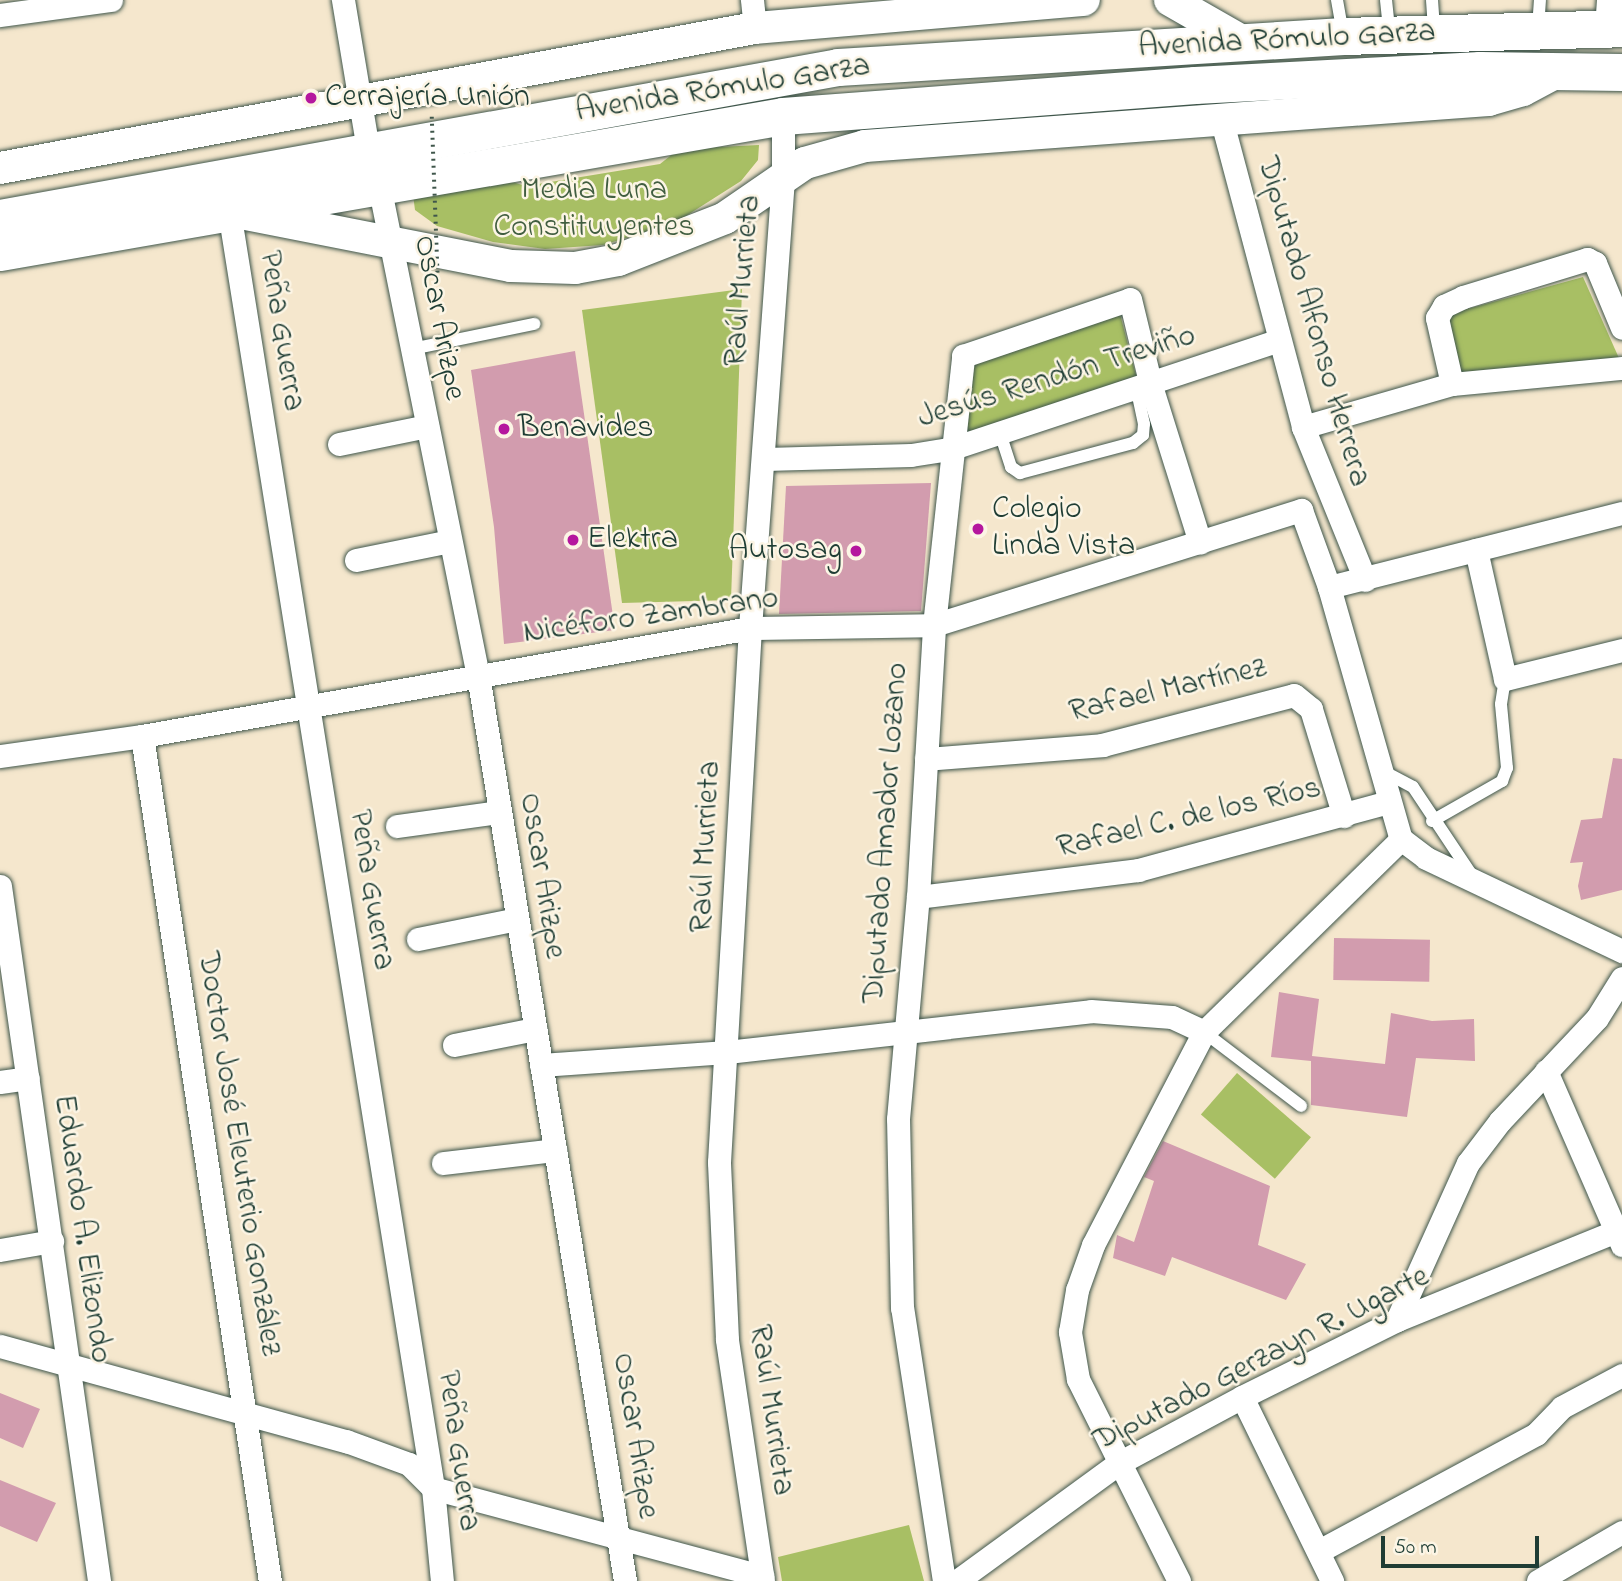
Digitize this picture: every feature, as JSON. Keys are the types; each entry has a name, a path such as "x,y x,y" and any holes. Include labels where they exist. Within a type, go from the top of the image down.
{"main road":[{"name":"Avenida Rómulo Garza","path":"0,218 783,74 1343,36 1388,17 1539,14 1615,19"},
{"name":"Avenida Rómulo Garza","path":"0,252 783,116 1195,85 1480,70 1622,72"}],"street":[{"path":"0,15 111,0"},
{"path":"342,0 368,150"},
{"path":"0,168 361,103 754,14 1084,0"},
{"path":"1170,0 1205,8 1245,43"},
{"name":"Avenida Rómulo Garza","path":"229,211 511,266 575,268 618,260 725,218 806,163 865,146 1488,100 1523,90 1557,72"},
{"name":"Raúl Murrieta","path":"763,1578 727,1339 719,1161 750,628 765,459 783,181 783,116"},
{"name":"Diputado Alfonso Herrera","path":"1221,118 1303,427 1365,580"},
{"name":"Oscar Arizpe","path":"379,185 478,675 625,1581"},
{"name":"Peña Guerra","path":"229,211 433,1488 442,1581"},
{"path":"1452,384 1437,318 1444,306 1462,297 1587,258 1595,263 1622,328"},
{"name":"Diputado Amador Lozano","path":"944,1581 902,1308 898,1132 903,1031 918,897 934,625 950,449 963,356 1122,298 1130,299 1134,305 1144,388"},
{"name":"Jesús Rendón Treviño","path":"765,459 911,455 950,449 1144,388 1279,340"},
{"path":"1303,427 1452,384 1622,368"},
{"path":"1144,388 1200,542"},
{"path":"339,444 427,426"},
{"name":"Diputado Alfonso Herrera","path":"1301,510 1329,587 1401,839"},
{"name":"Nicéforo Zambrano","path":"0,756 142,736 750,628 934,625 1301,510"},
{"path":"1329,587 1622,513"},
{"path":"356,560 450,541"},
{"path":"1476,550 1506,679 1622,650"},
{"name":"Rafael Martínez","path":"926,759 1102,745 1272,697 1298,696 1311,709 1344,816"},
{"name":"Doctor José Eleuterio González","path":"142,736 271,1581"},
{"name":"Rafael C. de los Ríos","path":"918,897 1138,870 1389,802"},
{"path":"397,825 499,812"},
{"path":"1179,1581 1119,1463 1072,1359 1077,1290 1093,1245 1204,1032 1401,839 1426,858 1622,951"},
{"name":"Eduardo A. Elizondo","path":"0,886 2,917 52,1241 99,1581"},
{"path":"418,939 517,919"},
{"path":"1397,1320 1468,1163 1546,1071 1597,1018 1622,978"},
{"path":"541,1065 727,1052 1091,1011 1172,1017 1204,1032"},
{"path":"1597,1018 1622,1013"},
{"path":"454,1045 534,1029"},
{"path":"1546,1071 1619,1238"},
{"path":"0,1082 28,1078"},
{"path":"443,1163 555,1150"},
{"name":"Diputado Gerzayn R. Ugarte","path":"957,1581 1119,1463 1242,1397 1397,1320 1619,1238"},
{"path":"0,1250 52,1241"},
{"path":"0,1346 398,1458 421,1472 433,1488 763,1578"},
{"path":"1319,1551 1536,1434 1562,1407 1622,1376"},
{"path":"1242,1397 1332,1581"},
{"path":"1538,1581 1622,1532"}],"lane":[{"path":"1337,0 1343,36"},
{"path":"412,349 534,324"},
{"path":"1000,433 1011,467 1020,473 1133,443 1143,435 1144,388"},
{"path":"1432,821 1502,781 1507,768 1501,704 1506,679"},
{"path":"1380,769 1405,779 1432,821 1456,848 1473,878"},
{"path":"1204,1032 1301,1107"}],"path":[{"path":"432,117 438,279"}],"green space":[{"name":"Media Luna Constituyentes","path":"759,145 758,160 741,181 675,223 603,245 545,249 493,242 437,226 415,210 413,195 502,179 526,186 660,164 679,149"},
{"path":"1583,277 1622,365 1461,376 1442,316"},
{"path":"742,289 731,600 622,603 582,310"},
{"path":"1119,310 1138,383 960,441 963,361"},
{"path":"1237,1073 1311,1137 1275,1179 1201,1115"},
{"path":"909,1525 924,1581 782,1581 778,1557"}],"building":[{"path":"575,351 615,630 504,644 494,527 471,370"},
{"name":"Autosag","path":"931,483 921,611 779,614 786,486"},
{"path":"1613,758 1622,759 1622,890 1581,900 1578,886 1583,862 1570,863 1581,820 1602,818"},
{"path":"1334,938 1430,940 1429,982 1333,980"},
{"path":"1279,992 1319,999 1312,1056 1385,1064 1391,1013 1432,1021 1474,1019 1475,1061 1416,1058 1407,1117 1311,1105 1311,1061 1271,1057"},
{"path":"1163,1141 1270,1186 1258,1245 1306,1264 1286,1300 1172,1257 1165,1276 1113,1258 1117,1235 1134,1242 1154,1181 1144,1177"},
{"path":"0,1393 40,1409 23,1448 0,1438"},
{"path":"0,1480 56,1503 37,1542 0,1526"}],"place":[{"name":"Cerrajería Unión","path":"311,98"},
{"name":"Benavides","path":"504,429"},
{"name":"Colegio Linda Vista","path":"978,529"},
{"name":"Elektra","path":"573,540"},
{"name":"Autosag","path":"856,551"}]}
